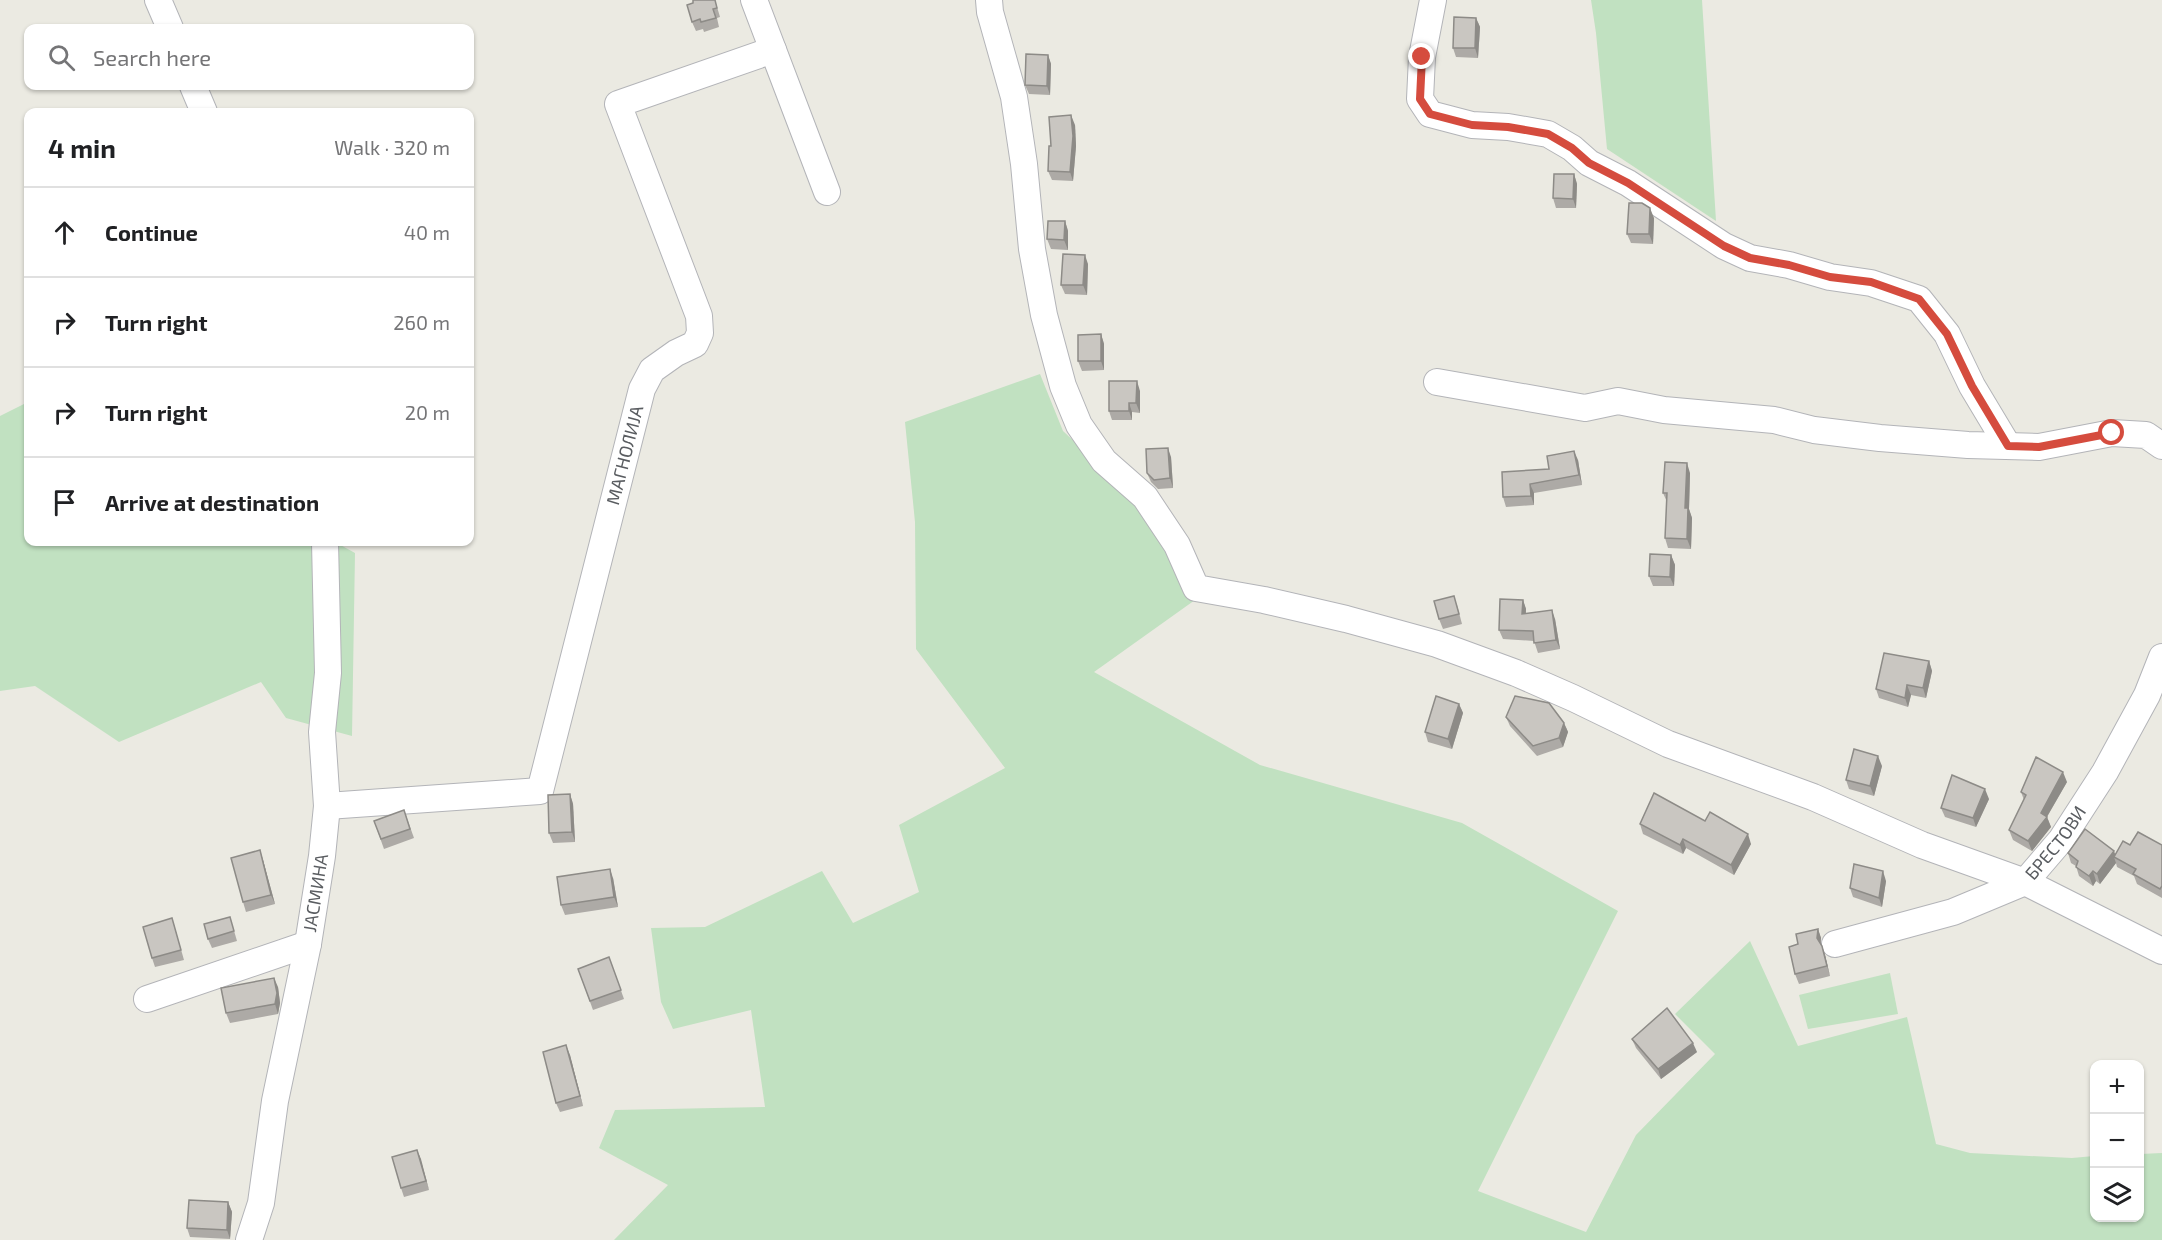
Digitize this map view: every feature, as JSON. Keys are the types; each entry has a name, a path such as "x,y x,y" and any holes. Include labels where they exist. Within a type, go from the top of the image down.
{"street":[{"path":"158,0 168,24"},
{"path":"754,0 826,192"},
{"path":"989,0 990,12 1014,97 1024,164 1032,249 1044,315 1063,386 1079,425 1104,461 1145,497 1177,545 1196,588 1264,600 1437,644 1516,673 1564,693 1668,744 1813,797 1922,845 2025,882 2162,951"},
{"path":"1433,0 1422,57 1420,99 1430,114 1472,125 1508,127 1548,134 1572,148 1589,163 1628,183 1724,246 1750,258 1789,265 1830,277 1871,282 1919,299 1947,334 1972,386 2008,446"},
{"name":"МАГНОЛИЈА","path":"327,806 540,791 642,389 652,370 676,353 695,344 700,333 699,316 618,104 773,50"},
{"path":"195,90 202,108"},
{"path":"1437,382 1585,408 1618,401 1664,410 1774,420 1836,433 1968,445 2039,447 2112,433 2146,435 2162,446"},
{"name":"ЈАСМИНА","path":"249,1240 261,1203 275,1101 308,944 322,856 327,806 322,732 328,673 325,546"},
{"name":"БРЕСТОВИ","path":"1835,944 1953,912 2025,882 2061,840 2104,772 2147,695 2162,657"},
{"path":"147,999 308,944"}],"green space":[{"path":"1591,0 1702,0 1716,221 1607,149"},
{"path":"1040,374 1063,431 1136,499 1195,600 1094,672 1260,765 1462,823 1618,911 1478,1191 1586,1232 1636,1135 1715,1054 1675,1014 1750,941 1798,1046 1907,1017 1936,1144 1970,1153 2072,1158 2090,1156 2090,1222 2144,1222 2144,1154 2162,1153 2162,1240 614,1240 668,1185 599,1148 615,1110 765,1107 751,1010 673,1029 661,1002 651,928 705,927 822,871 853,923 919,892 899,825 1005,768 916,649 915,522 905,422"},
{"path":"24,404 24,546 342,546 355,553 352,736 286,718 261,682 119,742 35,686 0,691 0,416"},
{"path":"1890,973 1898,1014 1808,1029 1799,995"}],"building":[{"path":"693,0 715,0 717,8 713,9 716,18 692,22 687,5 693,3"},
{"path":"1454,17 1476,18 1475,48 1453,48"},
{"path":"1026,54 1048,55 1047,86 1025,85"},
{"path":"1071,115 1073,136 1070,172 1048,171 1049,146 1051,146 1049,117"},
{"path":"1554,174 1574,174 1573,199 1553,198"},
{"path":"1629,203 1642,203 1650,208 1649,234 1627,234"},
{"path":"1048,221 1065,221 1064,240 1047,239"},
{"path":"1063,254 1085,255 1083,285 1061,285"},
{"path":"1101,334 1101,361 1078,361 1078,335"},
{"path":"1109,381 1137,381 1136,403 1129,403 1129,411 1109,411"},
{"path":"1168,448 1170,478 1154,480 1147,473 1146,449"},
{"path":"1574,451 1579,475 1530,484 1531,496 1503,497 1502,472 1549,469 1547,456"},
{"path":"1665,462 1687,463 1685,508 1688,508 1687,539 1665,538 1667,493 1663,493"},
{"path":"1650,554 1671,555 1670,577 1649,576"},
{"path":"1454,596 1459,614 1439,619 1434,601"},
{"path":"1500,599 1523,600 1522,614 1552,610 1556,640 1534,643 1533,631 1499,630"},
{"path":"1884,653 1929,661 1923,688 1907,685 1905,698 1876,689"},
{"path":"1436,696 1459,704 1448,739 1425,732"},
{"path":"1515,696 1549,703 1564,723 1559,738 1533,746 1506,717"},
{"path":"1854,749 1878,756 1870,786 1846,780"},
{"path":"2036,757 2063,772 2041,813 2047,817 2028,841 2009,830 2026,795 2021,792"},
{"path":"1952,775 1985,789 1973,818 1941,808"},
{"path":"1654,793 1705,821 1710,812 1748,834 1731,865 1683,839 1680,845 1640,824"},
{"path":"570,794 572,832 549,833 548,795"},
{"path":"404,810 410,829 381,839 374,821"},
{"path":"2085,829 2114,851 2097,874 2093,871 2089,876 2076,867 2078,861 2068,853"},
{"path":"2138,832 2162,845 2162,886 2160,889 2133,874 2136,869 2114,857 2123,841 2130,845"},
{"path":"260,850 271,895 243,902 231,858"},
{"path":"1854,864 1883,871 1879,898 1850,888"},
{"path":"610,869 614,897 561,905 557,877"},
{"path":"230,917 234,931 208,939 204,924"},
{"path":"172,918 181,950 152,958 143,927"},
{"path":"1818,929 1817,938 1822,946 1827,966 1795,974 1789,947 1798,944 1796,934"},
{"path":"609,957 621,990 590,1001 578,969"},
{"path":"274,978 277,993 275,1004 226,1013 221,988"},
{"path":"1667,1008 1693,1043 1658,1069 1632,1039"},
{"path":"566,1045 580,1096 556,1103 543,1052"},
{"path":"417,1150 426,1181 401,1188 392,1157"},
{"path":"189,1200 228,1202 227,1230 187,1228"}],"route":[{"path":"1422,57 1420,99 1430,114 1472,125 1508,127 1548,134 1572,148 1589,163 1628,183 1697,226 1724,246 1750,258 1789,265 1830,277 1871,282 1919,299 1947,334 1972,386 2008,446 2039,447 2112,433"}]}
